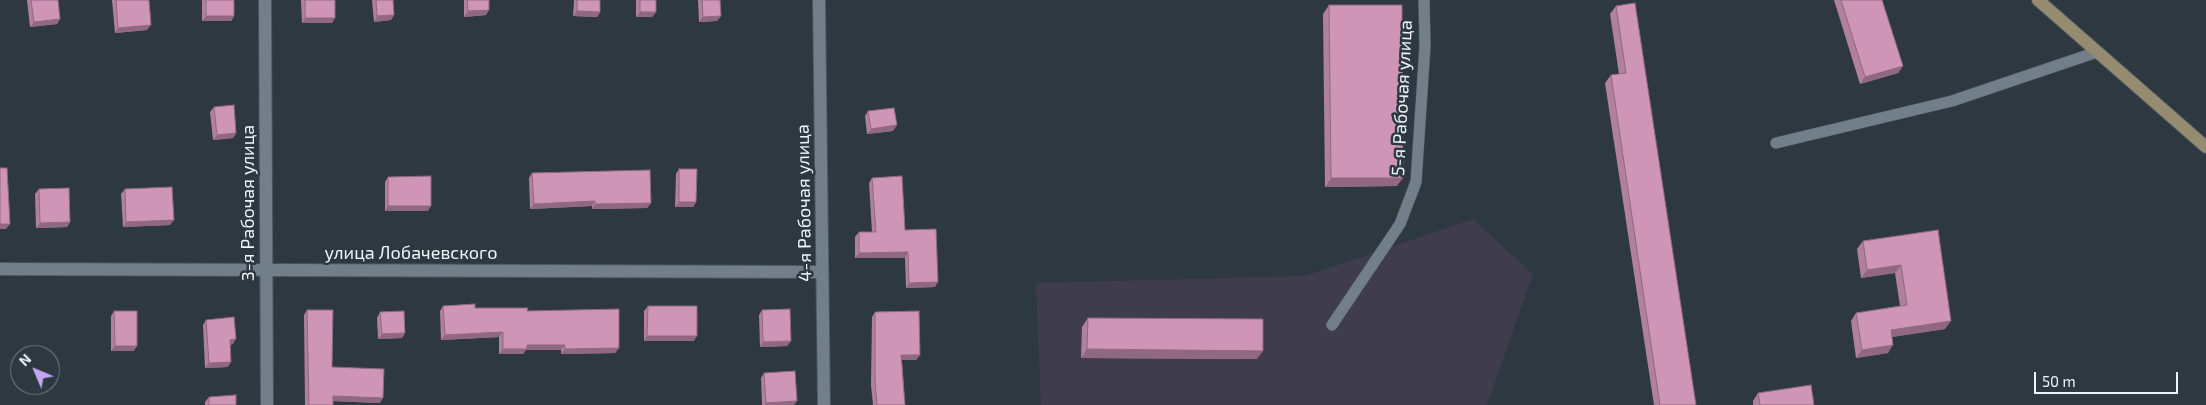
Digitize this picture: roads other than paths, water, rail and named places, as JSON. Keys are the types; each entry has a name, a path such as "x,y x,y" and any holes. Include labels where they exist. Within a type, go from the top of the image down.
{"main road":[{"path":"2038,0 2206,148"}],"street":[{"name":"3-я Рабочая улица","path":"265,0 267,405"},
{"name":"4-я Рабочая улица","path":"819,0 824,405"},
{"name":"улица Лобачевского","path":"0,269 822,272"}],"lane":[{"name":"5-я Рабочая улица","path":"1332,325 1400,224 1416,182 1425,46 1424,0"},
{"path":"1776,143 1952,101 2097,52"}]}
